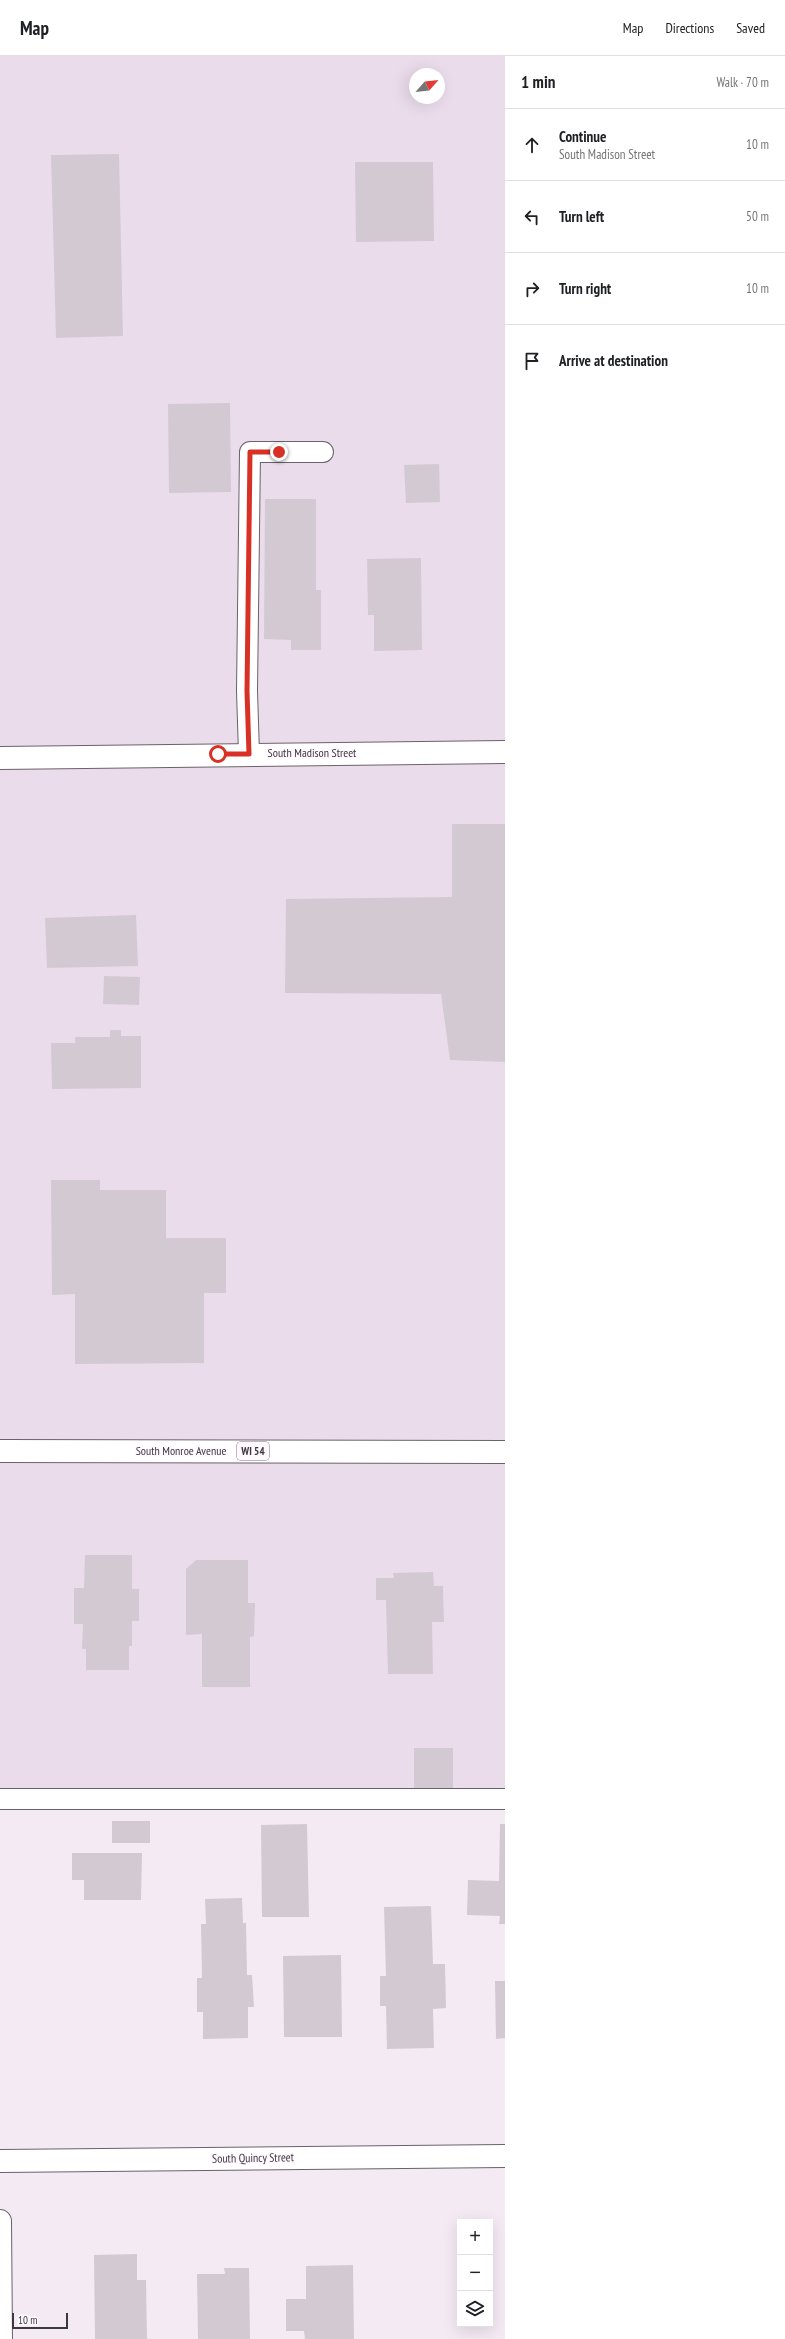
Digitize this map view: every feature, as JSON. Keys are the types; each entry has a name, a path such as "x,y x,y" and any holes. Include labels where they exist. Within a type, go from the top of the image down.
{"main road":[{"name":"South Madison Street","path":"0,758 505,752"},
{"name":"South Monroe Avenue","path":"0,1451 505,1452"},
{"name":"South Quincy Street","path":"0,2161 505,2156"},
{"path":"0,2221 1,2339"}],"lane":[{"path":"249,754 247,691 250,452 323,452"},
{"path":"0,1799 505,1798"}],"shaded area":[{"path":"0,56 505,56 505,1799 0,1799"}],"building":[{"path":"119,154 123,336 56,338 51,155"},
{"path":"355,162 433,162 434,241 356,242"},
{"path":"230,403 231,492 169,493 168,404"},
{"path":"439,464 440,502 406,503 404,465"},
{"path":"265,499 316,499 316,590 321,590 321,650 291,650 291,640 264,639"},
{"path":"421,558 422,650 374,651 374,615 368,615 367,559"},
{"path":"452,824 505,824 505,1062 450,1060 441,994 285,993 286,899 452,897"},
{"path":"136,915 138,966 47,968 45,918"},
{"path":"104,976 140,977 139,1005 103,1004"},
{"path":"110,1030 121,1030 121,1036 141,1036 141,1088 52,1089 51,1043 75,1043 75,1037 110,1037"},
{"path":"51,1180 100,1180 100,1190 166,1190 166,1238 226,1238 226,1293 204,1293 204,1363 75,1364 75,1294 52,1295"},
{"path":"85,1555 132,1555 132,1589 139,1589 139,1621 132,1621 132,1646 129,1646 129,1670 86,1670 86,1649 82,1649 83,1624 74,1624 74,1588 84,1588"},
{"path":"196,1560 248,1560 248,1603 255,1603 254,1636 250,1637 250,1687 202,1687 202,1634 186,1635 186,1569"},
{"path":"433,1572 434,1586 443,1586 444,1622 432,1622 433,1674 388,1674 386,1600 376,1600 376,1578 394,1578 393,1573"},
{"path":"414,1748 453,1748 453,1788 414,1788"},
{"path":"112,1821 150,1821 150,1843 112,1843"},
{"path":"307,1824 309,1917 262,1917 261,1825"},
{"path":"500,1824 505,1824 505,1924 499,1924 500,1916 467,1915 468,1880 499,1881"},
{"path":"72,1853 142,1853 141,1900 84,1900 84,1880 72,1880"},
{"path":"242,1898 243,1923 246,1923 247,1975 252,1975 254,2007 248,2007 248,2038 203,2039 203,2012 197,2012 197,1978 202,1978 201,1924 206,1924 205,1899"},
{"path":"431,1906 433,1964 445,1964 446,2008 433,2009 434,2048 387,2049 386,2006 380,2006 380,1976 386,1976 384,1907"},
{"path":"341,1955 342,2037 284,2037 283,1956"},
{"path":"495,1981 505,1981 505,2038 496,2039"},
{"path":"137,2254 137,2280 146,2280 147,2339 95,2339 94,2255"},
{"path":"353,2265 354,2339 305,2339 304,2331 286,2331 286,2299 306,2299 306,2266"},
{"path":"224,2268 249,2268 250,2339 198,2339 197,2274 225,2274"}],"route":[{"path":"218,754 249,754 247,691 250,452 279,452"}]}
